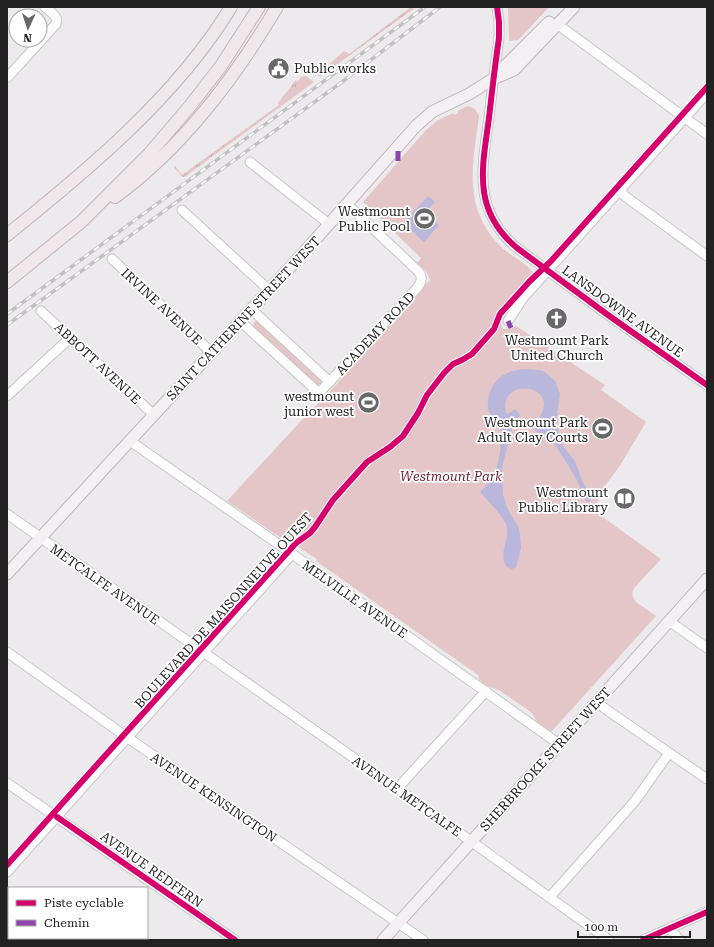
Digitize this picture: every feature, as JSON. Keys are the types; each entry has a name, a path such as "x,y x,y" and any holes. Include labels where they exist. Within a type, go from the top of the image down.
{"highway":[{"path":"7,235 82,174 156,103 198,54 231,7"},
{"path":"81,222 141,163 190,106 221,66 259,7"},
{"path":"7,282 81,222 147,172 184,135 230,78 263,31 277,7"}],"main road":[{"name":"SAINT CATHERINE STREET WEST","path":"493,79 563,7"},
{"name":"SAINT CATHERINE STREET WEST","path":"7,574 269,290 416,126 437,109 469,94 493,79 516,69 574,7"},
{"name":"SHERBROOKE STREET WEST","path":"384,940 707,579"}],"street":[{"path":"8,74 55,26 57,20 46,7"},
{"name":"LANSDOWNE AVENUE","path":"497,7 499,28 482,168 485,198 492,218 505,236 518,248 707,385"},
{"path":"557,24 707,134"},
{"path":"508,321 520,302 707,93"},
{"path":"250,162 329,224"},
{"path":"620,191 626,197 707,256"},
{"name":"ACADEMY ROAD","path":"240,321 319,393 330,382 420,282 421,276 418,271 347,204"},
{"path":"182,210 269,290"},
{"name":"IRVINE AVENUE","path":"112,260 212,352"},
{"path":"251,309 330,382"},
{"name":"ABBOTT AVENUE","path":"41,311 154,415"},
{"path":"7,396 70,338"},
{"name":"MELVILLE AVENUE","path":"130,441 559,744"},
{"name":"METCALFE AVENUE","path":"7,514 203,653"},
{"name":"BOULEVARD DE MAISONNEUVE OUEST","path":"7,872 292,554"},
{"path":"669,621 707,648"},
{"name":"AVENUE KENSINGTON","path":"7,652 128,738 423,940"},
{"name":"AVENUE METCALFE","path":"203,653 398,789 609,940"},
{"path":"398,789 486,691"},
{"path":"597,702 707,780"},
{"path":"550,897 635,801 669,753"},
{"name":"AVENUE REDFERN","path":"7,783 235,940"},
{"path":"643,940 707,912"},
{"path":"671,927 674,934 680,940"}],"green space":[{"path":"411,7 416,7 320,77 317,75 344,51 349,54"},
{"path":"508,7 549,7 518,40 509,41"},
{"path":"306,76 314,82 186,176 183,177 174,168 175,166 182,175 279,105 278,103 296,80 298,81 301,77"},
{"name":"Westmount Park","path":"465,107 474,108 479,116 474,151 473,184 479,215 487,230 499,245 532,271 532,276 497,318 503,329 511,329 516,326 605,385 601,390 646,422 621,464 605,486 608,488 595,505 594,509 597,513 661,559 635,587 633,593 636,602 656,616 551,732 537,722 532,713 499,690 482,682 478,675 316,561 317,559 284,540 227,501 336,385 430,280 426,271 417,263 421,258 363,202 426,130 438,120 453,113 454,115"},
{"path":"258,321 321,379 321,384 316,385 253,328 254,322"}],"water":[{"path":"428,196 435,202 425,212 439,225 424,242 403,223"},
{"path":"523,369 545,372 555,381 560,394 556,423 563,446 575,461 583,483 591,494 591,500 588,502 585,500 577,480 550,436 540,434 533,426 543,410 544,401 540,394 533,390 524,389 516,390 509,395 505,402 506,413 508,414 515,409 520,415 513,426 502,467 503,495 508,510 518,526 520,534 521,548 516,567 512,569 507,567 503,557 507,535 506,524 498,512 480,492 490,482 494,475 501,448 501,429 490,414 488,407 488,399 491,390 497,380 502,376"}],"railway":[{"path":"7,314 425,7"},
{"path":"7,325 342,82 440,7"}],"marked path":[{"path":"398,147 398,161"},
{"path":"508,321 511,328"}],"cycle path":[{"path":"497,7 499,38 483,172 487,204 493,219 503,234 517,248 707,385"},
{"path":"7,865 296,543 310,533 333,500 367,462 390,447 403,436 418,413 427,395 444,373 453,364 472,354 494,329 500,314 529,282 551,261 707,87"},
{"path":"57,817 235,940"},
{"path":"643,940 707,912"}],"place":[{"name":"Public works","path":"279,68"},
{"name":"Westmount Public Pool","path":"425,218"},
{"name":"Westmount Park United Church","path":"557,318"},
{"name":"westmount junior west","path":"369,403"},
{"name":"Westmount Park Adult Clay Courts","path":"603,429"},
{"name":"Westmount Public Library","path":"624,499"}]}
